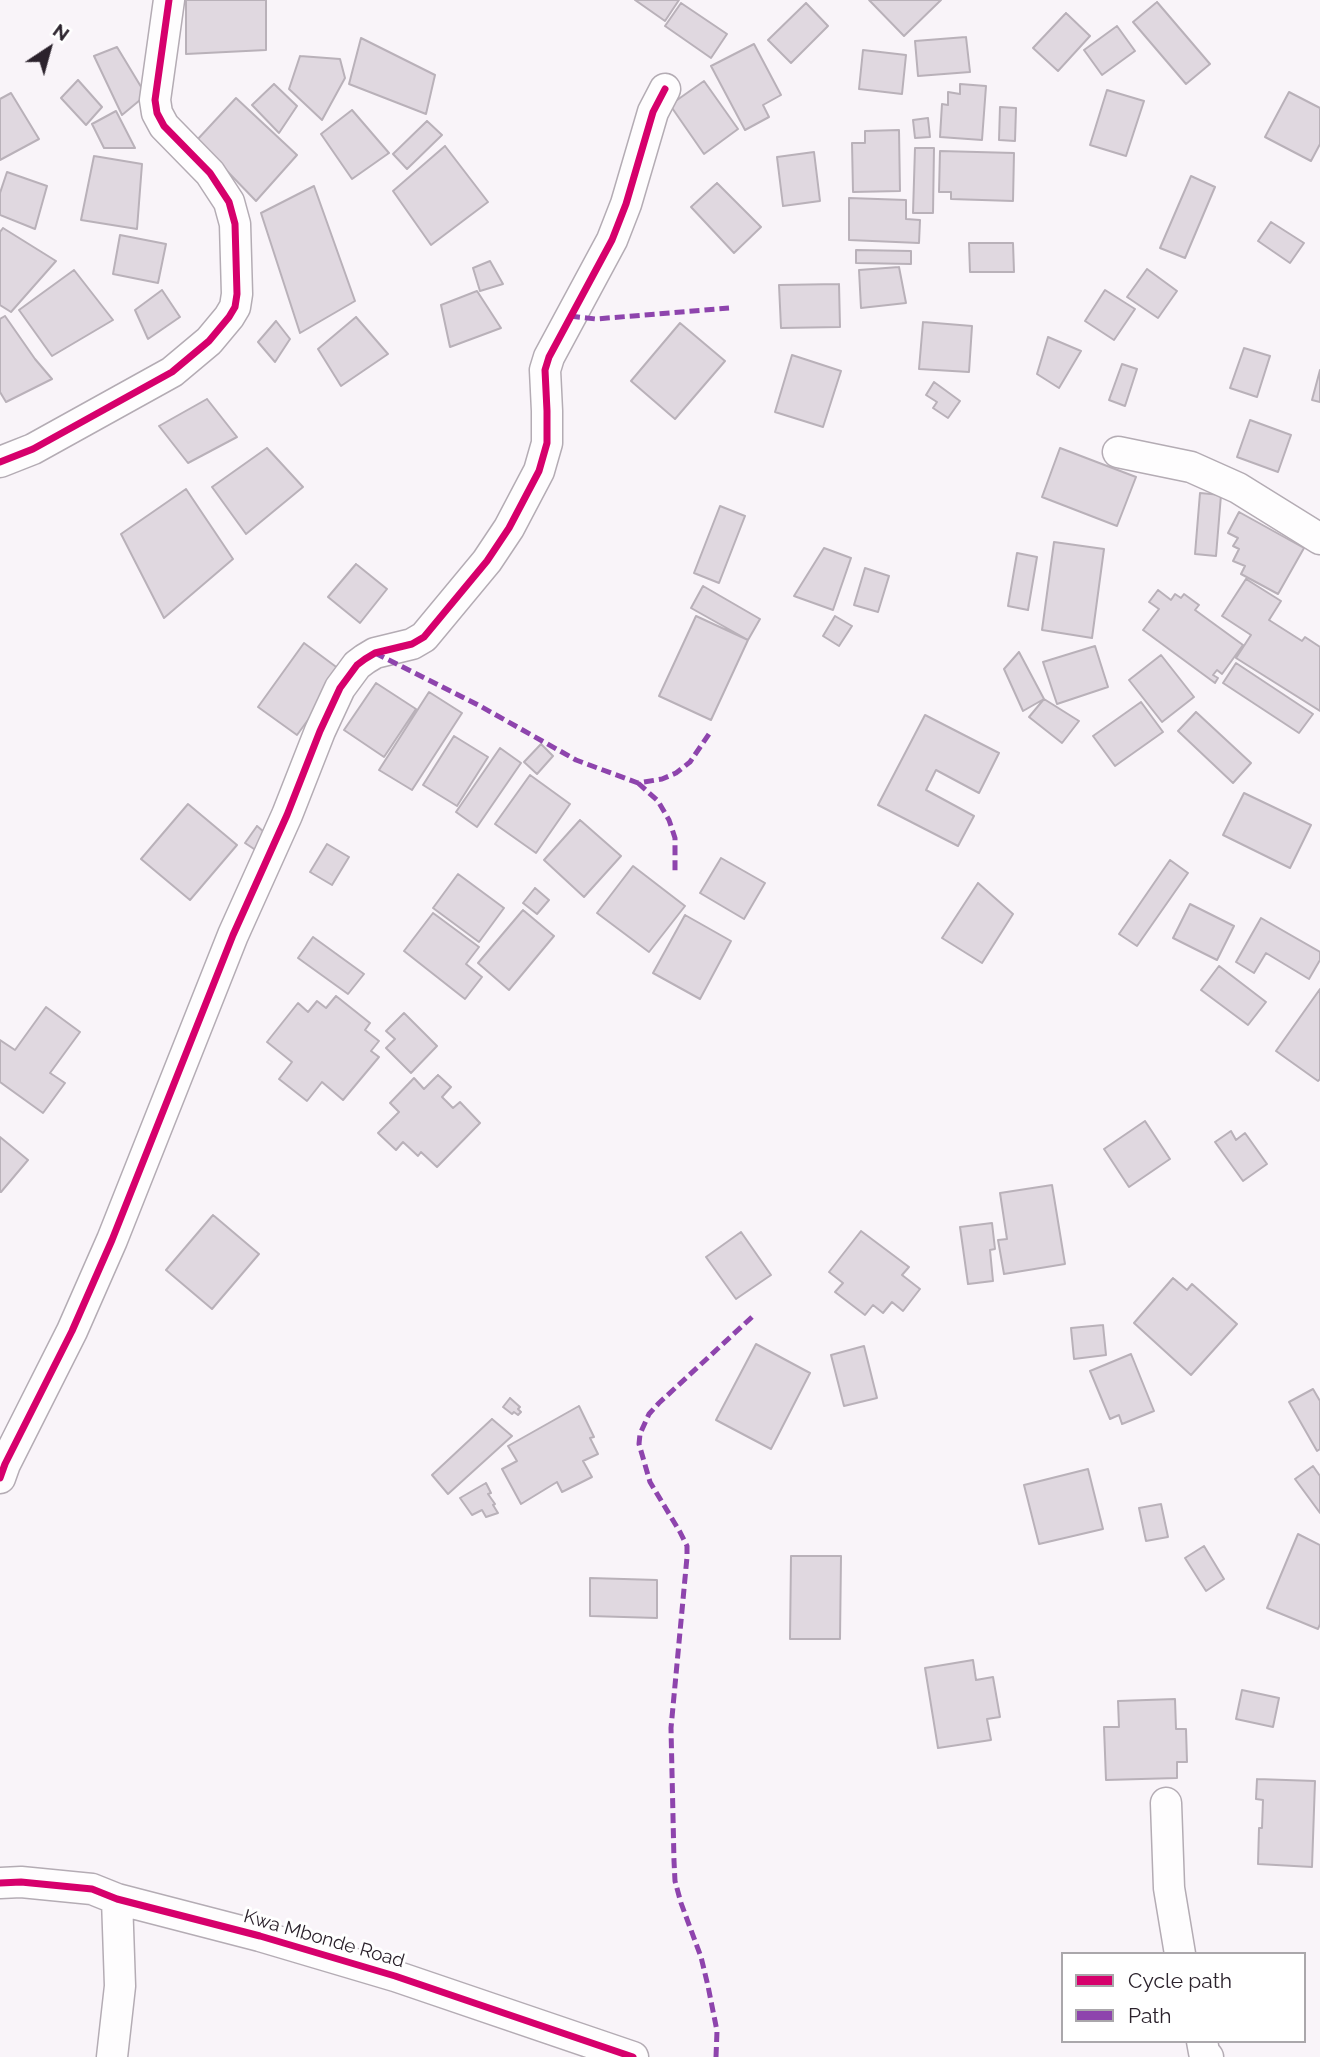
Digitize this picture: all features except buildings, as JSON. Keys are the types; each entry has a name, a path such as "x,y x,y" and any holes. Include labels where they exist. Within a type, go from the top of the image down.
{"street":[{"path":"0,462 33,449 172,372 209,341 234,307 237,294 235,224 229,202 210,173 164,126 157,113 155,100 169,0"},
{"path":"0,1478 72,1331 112,1240 233,935 340,688 357,666 375,653 412,645 425,637 509,528 538,471 547,443 544,370 548,357 612,240 626,204 653,111 665,89"},
{"path":"1118,452 1191,467 1238,488 1320,539"},
{"path":"1166,1803 1170,1888 1180,1952"},
{"name":"Kwa Mbonde Road","path":"0,1883 21,1882 92,1889 117,1899 260,1936 395,1976 633,2057"},
{"path":"112,2057 120,1986 117,1899"}],"marked path":[{"path":"570,316 596,319 729,308"},
{"path":"375,653 480,706 576,760 638,783 662,779 676,773 690,762 709,734"},
{"path":"638,783 658,801 669,820 675,838 675,874"},
{"path":"716,2057 717,2031 708,1986 675,1881 671,1728 687,1546 650,1482 639,1444 640,1434 649,1414 752,1317"}],"cycle path":[{"path":"0,462 33,449 172,372 209,341 235,307 235,224 229,202 210,173 164,126 157,113 155,100 169,0"},
{"path":"0,1478 72,1331 112,1240 233,935 340,688 357,665 365,659 375,653 412,644 424,637 487,561 509,528 539,471 547,443 545,370 549,357 612,240 626,204 653,112 665,89"},
{"path":"0,1883 21,1882 92,1889 117,1899 260,1936 395,1976 633,2057"}]}
